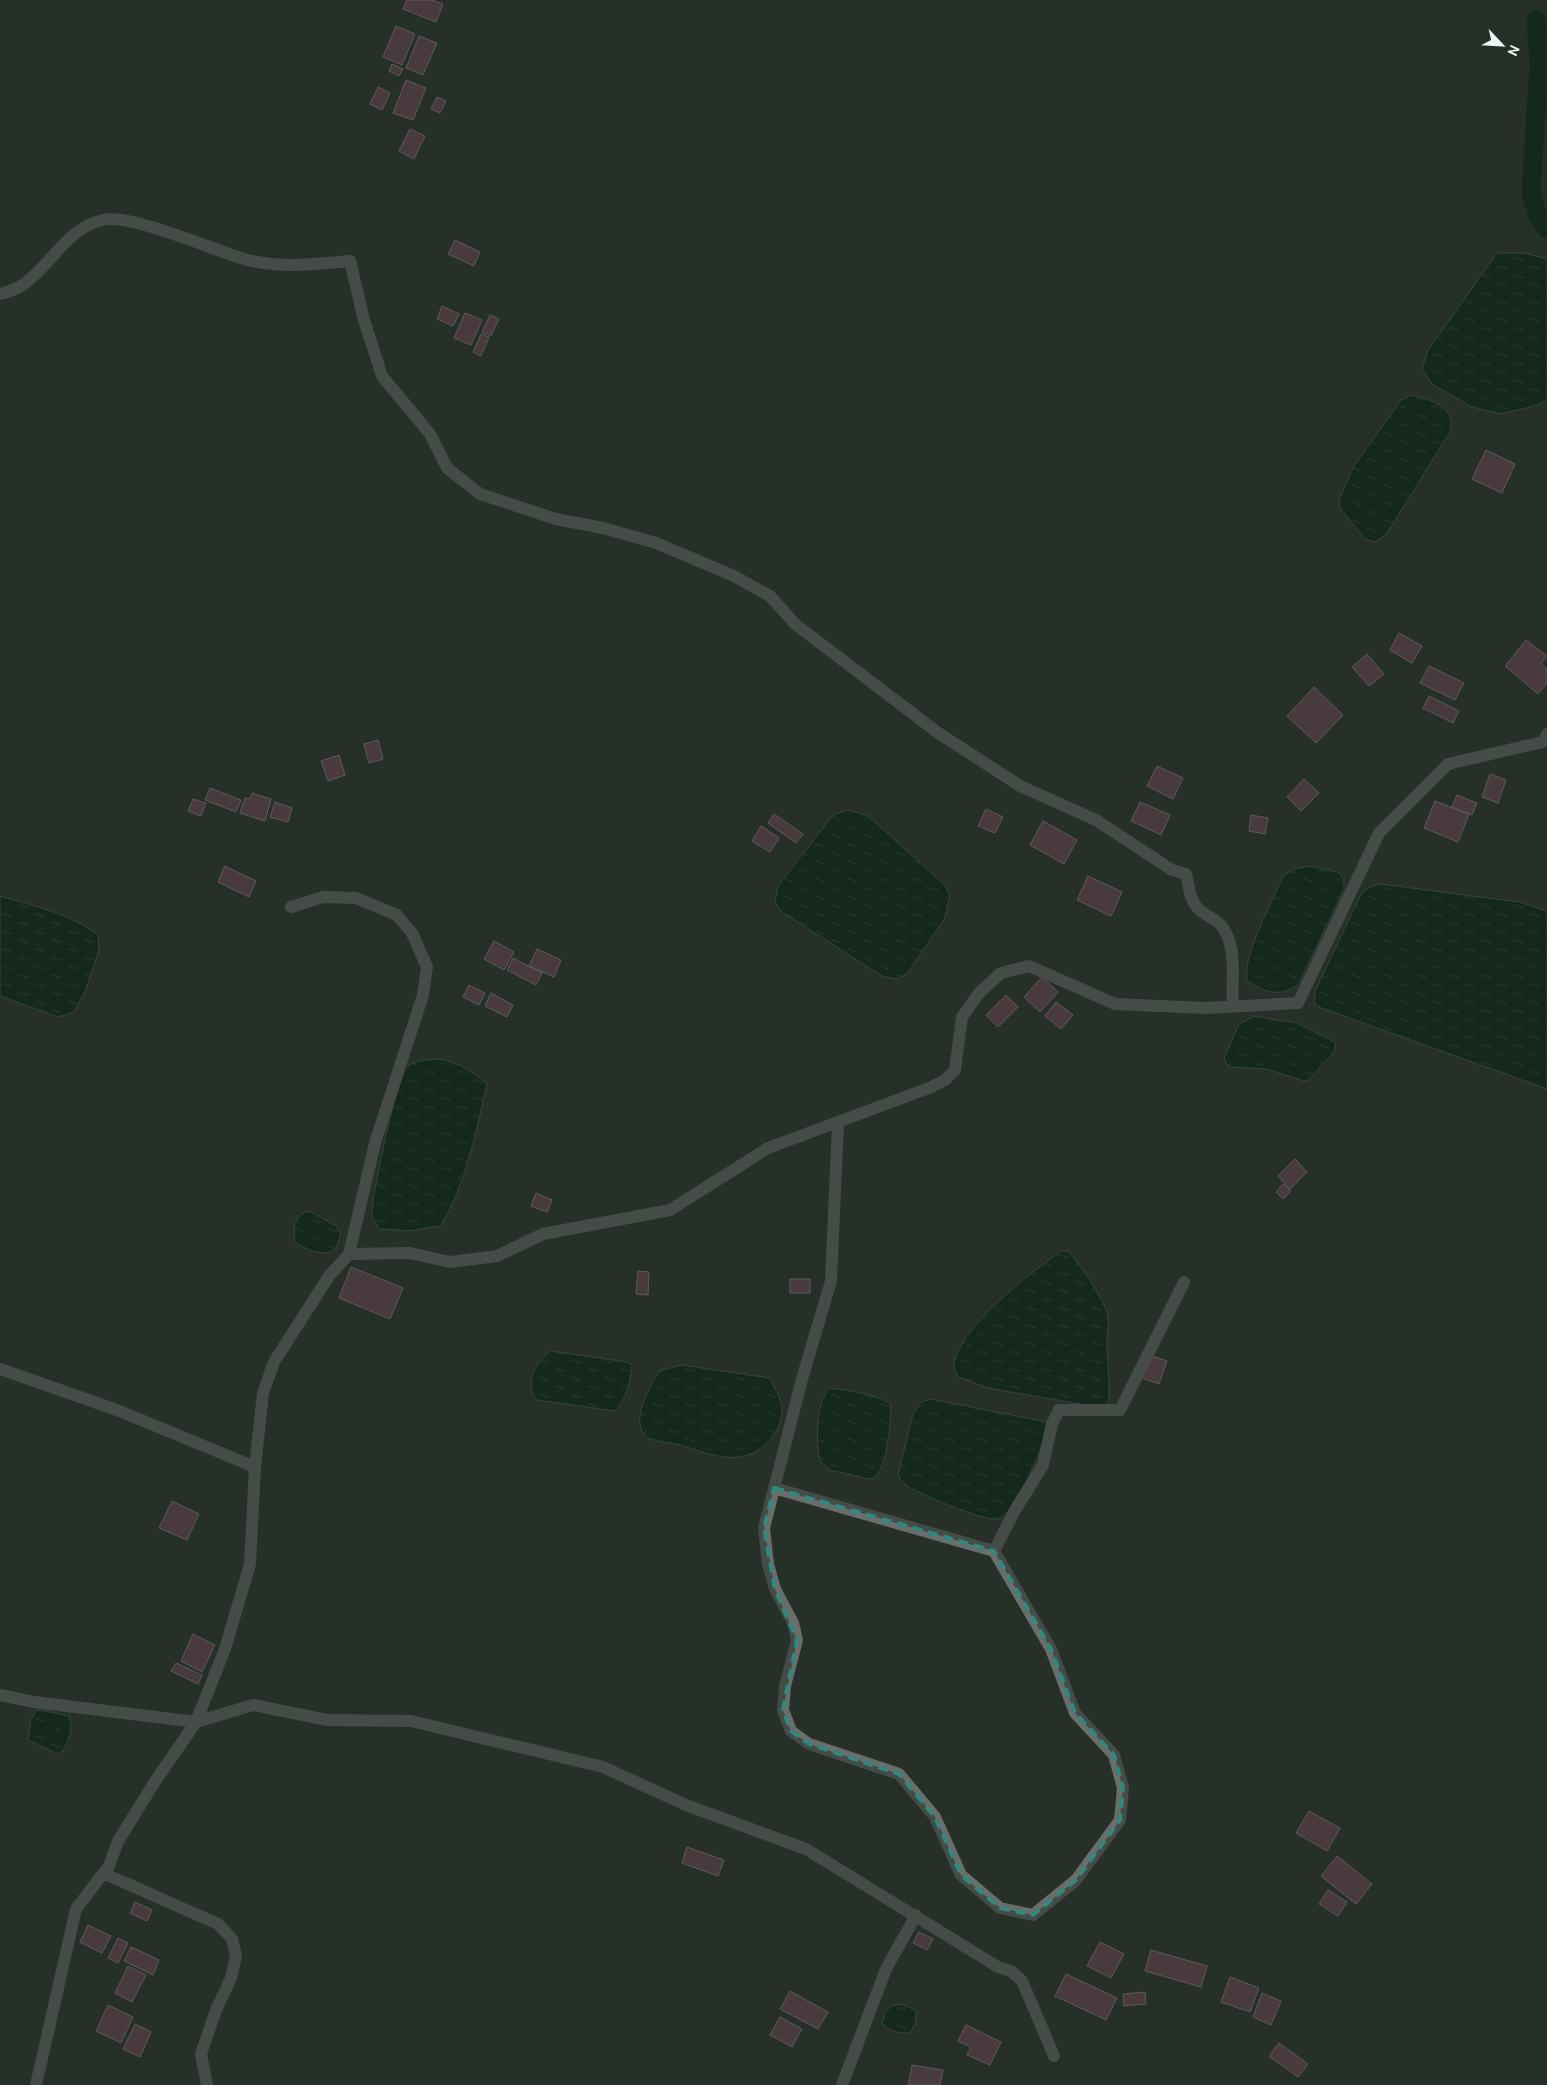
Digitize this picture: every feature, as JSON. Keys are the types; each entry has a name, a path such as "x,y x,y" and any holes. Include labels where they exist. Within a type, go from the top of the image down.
{"street":[{"path":"0,294 23,285 66,241 85,227 103,219 126,220 245,259 272,265 350,261 364,320 382,376 430,434 447,468 480,494 556,519 603,528 656,543 734,576 770,596 795,624 937,732 1020,786 1096,820 1172,870 1186,874 1189,893 1197,908 1216,919 1226,932 1231,949 1233,1006"},
{"path":"350,1254 410,1253 450,1262 497,1256 543,1234 670,1210 768,1148 838,1124 929,1088 950,1075 955,1070 962,1017 979,993 1001,973 1029,966 1116,1004 1205,1008 1298,1003 1379,833 1448,764 1543,742 1547,734"},
{"path":"36,2085 76,1909 109,1866 118,1841 156,1780 196,1722 226,1649 250,1564 255,1467 263,1393 274,1362 329,1276 350,1254 375,1143 423,995 427,967 412,933 397,915 356,898 323,897 291,907"},
{"path":"774,1488 994,1551 1051,1649 1075,1713 1114,1755 1123,1788 1120,1820 1076,1880 1034,1915 1000,1908 961,1875 935,1817 899,1774 809,1744 791,1731 783,1710 785,1686 797,1640 793,1624 775,1589 768,1564 764,1528 774,1488 802,1380 831,1281 838,1124"},
{"path":"994,1551 1014,1512 1043,1465 1052,1424 1059,1410 1120,1410 1184,1282"},
{"path":"0,1369 117,1410 255,1467"},
{"path":"0,1694 34,1702 196,1722 253,1705 327,1720 411,1721 603,1768 686,1804 806,1849 998,1967 1011,1971 1022,1980 1054,2056"},
{"path":"103,1873 218,1924 232,1939 236,1956 231,1978 216,2010 201,2054 207,2085"},
{"path":"842,2085 886,1969 916,1916"}],"highlighted area":[{"path":"774,1488 994,1551 1051,1649 1075,1713 1114,1755 1123,1788 1120,1820 1076,1880 1033,1915 1000,1908 961,1875 935,1817 899,1774 809,1744 791,1731 783,1710 797,1640 775,1589 764,1528"}],"water":[{"path":"1497,253 1525,253 1547,259 1547,399 1538,405 1501,414 1472,407 1432,384 1422,369 1428,350"},
{"path":"1412,395 1429,400 1446,410 1451,421 1450,432 1386,535 1375,542 1365,539 1340,508 1339,499 1354,466 1401,400"},
{"path":"848,810 868,816 944,884 950,895 945,918 906,975 896,979 882,976 782,912 775,902 778,886 833,815"},
{"path":"1309,866 1338,872 1344,879 1344,889 1298,985 1292,989 1278,992 1259,988 1247,980 1247,969 1249,956 1259,928 1283,876 1294,869"},
{"path":"1381,884 1519,902 1547,911 1547,1089 1316,1006 1314,1001 1316,989 1361,894 1370,887"},
{"path":"0,896 63,916 87,927 98,935 99,950 85,992 74,1012 58,1017 0,996"},
{"path":"1254,1016 1297,1023 1336,1043 1334,1052 1309,1080 1304,1081 1266,1069 1230,1067 1224,1058 1239,1024"},
{"path":"441,1059 465,1068 487,1084 464,1175 450,1210 441,1226 408,1231 378,1229 372,1215 375,1188 401,1078 405,1069 412,1063"},
{"path":"309,1211 336,1226 341,1234 336,1249 331,1252 321,1253 296,1243 295,1223 300,1215"},
{"path":"1062,1251 1068,1251 1085,1272 1102,1301 1108,1316 1109,1401 1105,1406 1097,1407 988,1388 958,1377 954,1369 957,1352 981,1319 1016,1286"},
{"path":"550,1351 627,1362 632,1365 627,1390 615,1411 537,1400 533,1394 531,1380 536,1367"},
{"path":"681,1365 770,1378 780,1400 782,1412 777,1430 765,1445 749,1455 732,1458 716,1456 676,1444 655,1441 647,1437 641,1427 640,1419 647,1393 659,1371"},
{"path":"830,1388 854,1391 891,1404 886,1452 880,1471 875,1478 868,1479 830,1470 820,1461 817,1433 819,1412 825,1395"},
{"path":"931,1399 1047,1422 1042,1444 1021,1491 1013,1505 998,1519 966,1512 936,1500 904,1484 898,1475 913,1414 921,1402"},
{"path":"40,1710 69,1716 70,1735 62,1752 58,1754 28,1740 31,1719 36,1711"},
{"path":"900,2004 917,2012 915,2024 910,2033 894,2031 882,2023 885,2013 891,2006"}],"building":[{"path":"407,0 432,0 443,4 436,22 403,9"},
{"path":"396,26 415,34 402,65 383,57"},
{"path":"419,36 437,43 423,75 406,68"},
{"path":"392,64 403,69 399,76 389,71"},
{"path":"406,80 426,88 413,120 393,113"},
{"path":"378,87 390,93 382,110 370,104"},
{"path":"437,97 446,101 440,113 431,109"},
{"path":"410,129 425,136 414,159 399,151"},
{"path":"455,240 480,252 474,266 448,254"},
{"path":"442,306 459,314 453,326 437,319"},
{"path":"465,313 482,320 471,345 454,338"},
{"path":"490,315 499,319 491,336 482,332"},
{"path":"481,334 489,337 481,356 473,352"},
{"path":"1486,450 1515,464 1502,493 1472,479"},
{"path":"1399,633 1422,646 1412,663 1390,650"},
{"path":"1526,640 1547,656 1541,664 1547,669 1547,683 1538,694 1505,666"},
{"path":"1367,654 1384,674 1369,686 1352,667"},
{"path":"1429,666 1464,683 1455,700 1420,683"},
{"path":"1314,687 1343,715 1316,743 1287,716"},
{"path":"1429,696 1459,711 1453,723 1423,708"},
{"path":"378,740 383,759 369,763 364,744"},
{"path":"339,755 345,775 328,781 321,761"},
{"path":"1157,766 1183,778 1173,799 1147,786"},
{"path":"1490,774 1506,780 1498,803 1482,797"},
{"path":"1304,779 1319,793 1301,811 1287,797"},
{"path":"210,788 241,800 236,812 205,800"},
{"path":"252,793 271,799 265,821 240,813 245,798 250,799"},
{"path":"1457,795 1477,803 1472,815 1452,807"},
{"path":"193,799 206,803 201,816 188,811"},
{"path":"1435,801 1469,814 1458,842 1424,828"},
{"path":"275,802 292,808 288,822 270,817"},
{"path":"1140,802 1170,815 1161,835 1131,821"},
{"path":"986,809 1003,817 995,833 978,826"},
{"path":"774,814 803,834 796,843 768,823"},
{"path":"1251,815 1268,818 1265,834 1249,831"},
{"path":"1043,821 1077,840 1064,864 1030,845"},
{"path":"761,826 779,838 770,852 752,841"},
{"path":"225,866 256,881 249,897 218,882"},
{"path":"1088,876 1122,892 1111,916 1077,900"},
{"path":"494,941 514,952 504,970 484,959"},
{"path":"537,949 561,960 554,977 529,966"},
{"path":"513,958 542,973 536,985 507,970"},
{"path":"1042,977 1058,992 1040,1012 1024,997"},
{"path":"469,985 485,993 479,1005 463,997"},
{"path":"491,993 513,1005 507,1017 485,1006"},
{"path":"1006,995 1018,1007 998,1027 986,1015"},
{"path":"1056,1002 1073,1015 1061,1029 1045,1016"},
{"path":"1295,1159 1307,1172 1290,1189 1278,1176"},
{"path":"1283,1184 1291,1191 1283,1199 1276,1192"},
{"path":"536,1193 552,1200 547,1212 531,1206"},
{"path":"351,1267 403,1288 390,1319 339,1298"},
{"path":"638,1271 649,1272 648,1295 636,1294"},
{"path":"790,1279 810,1279 810,1293 790,1293"},
{"path":"1149,1355 1167,1361 1159,1384 1142,1378"},
{"path":"172,1501 199,1514 187,1540 159,1528"},
{"path":"193,1634 215,1645 202,1672 181,1661"},
{"path":"176,1663 202,1675 198,1684 171,1671"},
{"path":"1309,1811 1340,1828 1327,1851 1296,1833"},
{"path":"687,1847 724,1860 718,1876 682,1863"},
{"path":"1337,1856 1372,1884 1356,1904 1321,1876"},
{"path":"1328,1890 1347,1902 1338,1916 1319,1904"},
{"path":"135,1902 152,1910 147,1921 130,1913"},
{"path":"88,1925 111,1936 102,1953 80,1942"},
{"path":"919,1932 933,1939 927,1950 913,1943"},
{"path":"118,1938 128,1943 118,1963 108,1958"},
{"path":"1100,1942 1124,1954 1111,1978 1087,1966"},
{"path":"131,1947 159,1960 153,1975 124,1961"},
{"path":"1151,1950 1207,1966 1201,1987 1145,1971"},
{"path":"128,1966 146,1975 132,2002 115,1993"},
{"path":"1066,1974 1117,1998 1106,2020 1055,1996"},
{"path":"1230,1977 1259,1988 1250,2012 1221,2002"},
{"path":"790,1991 828,2012 818,2029 780,2009"},
{"path":"1145,1992 1146,2004 1124,2006 1123,1994"},
{"path":"1262,1993 1281,2001 1271,2025 1253,2017"},
{"path":"108,2005 133,2017 121,2043 96,2031"},
{"path":"780,2017 802,2029 792,2047 770,2035"},
{"path":"135,2024 151,2032 140,2057 123,2049"},
{"path":"966,2025 1001,2042 990,2065 967,2055 971,2047 958,2041"},
{"path":"1279,2043 1308,2064 1298,2077 1269,2056"},
{"path":"912,2065 943,2070 940,2085 908,2085"}],"waterway":[{"path":"1536,20 1539,64 1531,194 1538,217 1547,229"}]}
